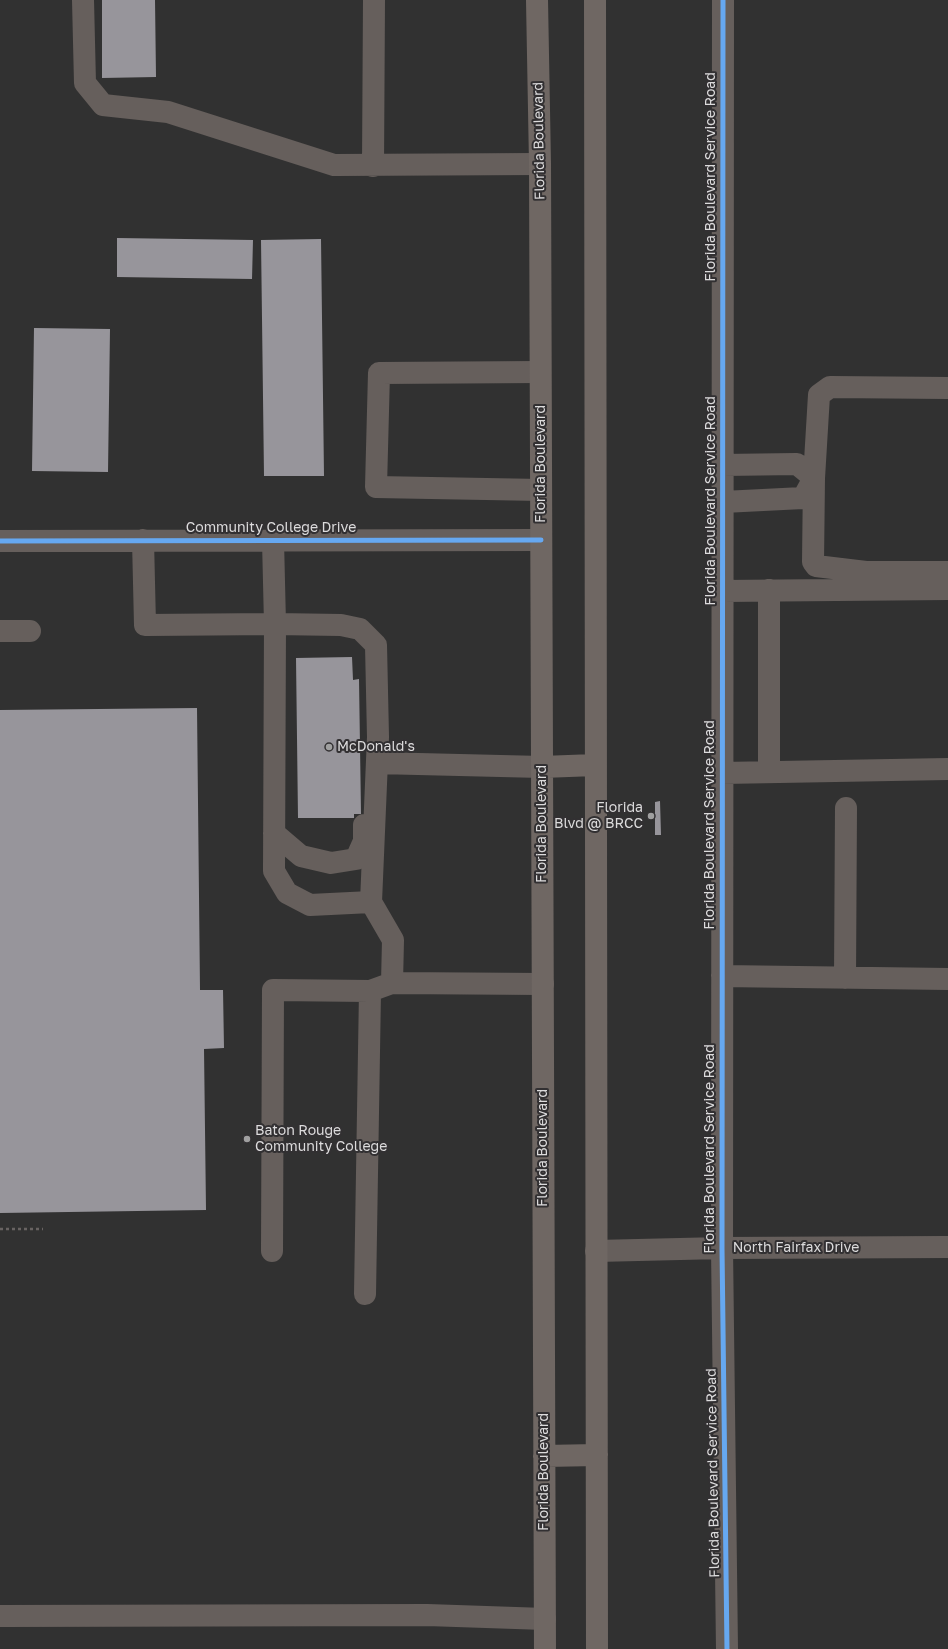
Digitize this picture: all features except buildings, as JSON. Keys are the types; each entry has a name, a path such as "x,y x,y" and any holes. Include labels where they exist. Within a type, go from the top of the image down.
{"main road":[{"name":"Florida Boulevard","path":"537,0 540,164 545,1649"},
{"path":"595,0 597,1649"},
{"path":"542,766 595,765"},
{"path":"544,1456 597,1456"}],"street":[{"path":"83,0 85,83 102,104 168,112 334,165 540,164"},
{"path":"373,166 374,0"},
{"name":"Florida Boulevard Service Road","path":"723,0 722,1248 727,1649"},
{"path":"540,372 379,373 376,487 541,490"},
{"path":"948,388 830,387 822,391 819,395 814,478 813,562 816,566 866,572 948,572"},
{"path":"723,465 797,464 814,478"},
{"path":"723,502 803,498 814,478"},
{"path":"143,540 145,625 341,625 360,629 376,645 377,763 371,902 394,940 392,983"},
{"path":"273,540 275,624 274,871 287,894 310,905 371,902"},
{"name":"Community College Drive","path":"0,541 541,540"},
{"path":"769,590 769,772"},
{"path":"723,591 948,590"},
{"path":"0,631 30,631"},
{"path":"274,833 301,856 331,863 356,859 364,841 365,681 376,668"},
{"path":"377,763 542,766"},
{"path":"722,773 948,769"},
{"path":"845,978 846,808"},
{"path":"722,976 948,980"},
{"path":"272,1251 274,990 370,991 392,983 543,984"},
{"path":"365,1294 370,991"},
{"name":"North Fairfax Drive","path":"596,1251 722,1248 948,1247"},
{"path":"0,1616 427,1615 545,1619"}],"path":[{"path":"0,1229 43,1229"}],"cycle path":[{"path":"723,0 722,1248 727,1649"},
{"path":"0,541 541,540"}],"place":[{"name":"McDonald's","path":"329,747"},
{"name":"Florida Blvd @ BRCC","path":"651,816"},
{"name":"Baton Rouge Community College","path":"247,1139"}]}
